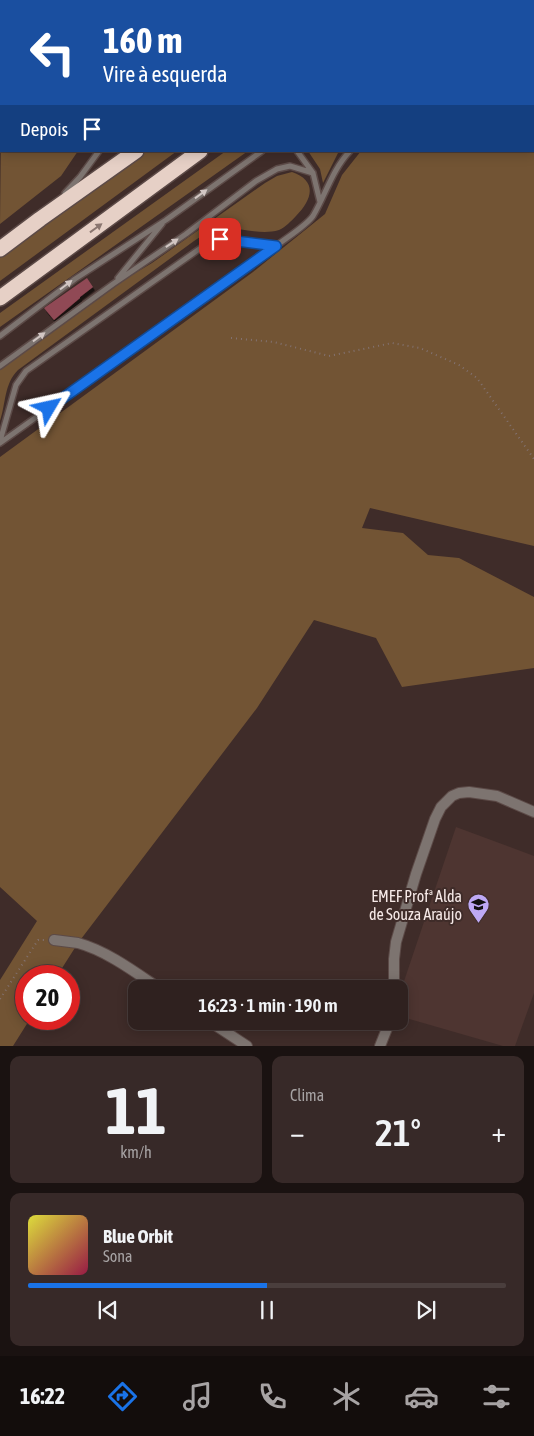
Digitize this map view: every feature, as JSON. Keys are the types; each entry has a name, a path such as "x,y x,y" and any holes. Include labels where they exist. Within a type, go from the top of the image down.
{"highway":[{"path":"0,249 40,218 135,152"},
{"path":"0,298 199,152"}],"street":[{"path":"394,980 396,942 416,874 441,807 452,796 469,792 497,796 534,812"},
{"path":"54,940 78,943 95,950 116,960 146,980"},
{"path":"222,1030 246,1046"},
{"path":"380,1046 386,1030"}],"lane":[{"path":"40,218 80,178 98,152"},
{"path":"0,336 75,279 166,220 261,152"},
{"path":"298,152 312,173 320,202"},
{"path":"0,442 276,246 311,218 329,180 349,152"},
{"path":"0,366 186,234 256,181 277,169 290,166 312,173"},
{"path":"113,284 166,220"},
{"path":"0,442 16,385 26,371 212,240 220,239 276,246"}],"path":[{"path":"231,338 274,342 329,356 392,343 420,348 460,365 477,378 534,458"},
{"path":"0,999 38,940 54,940"}],"shaded area":[{"path":"1,152 77,152 61,176 0,224"},
{"path":"143,152 176,152 0,281 0,256"},
{"path":"225,152 247,152 0,327 0,313"},
{"path":"309,152 338,152 323,183 320,169"},
{"path":"360,152 534,152 534,546 370,508 362,528 403,533 428,555 459,558 534,597 534,668 402,687 376,638 314,620 257,708 78,943 64,965 15,965 15,1030 23,1030 13,1046 0,1046 0,980 37,921 0,887 0,457 253,272 325,214 342,175"},
{"path":"292,172 306,180 310,191 306,204 286,226 271,232 218,228 209,231 194,241 18,370 10,381 0,421 0,369 120,282 152,263 265,183 277,176"},
{"name":"EMEF Profª Alda de Souza Araújo","path":"456,827 534,856 534,993 515,1046 503,1046 408,1019 408,980 404,980"}],"building":[{"path":"87,278 93,287 54,320 44,308"}],"place":[{"name":"EMEF Profª Alda de Souza Araújo","path":"478,924"}],"route":[{"path":"49,408 276,246 220,239"}]}
